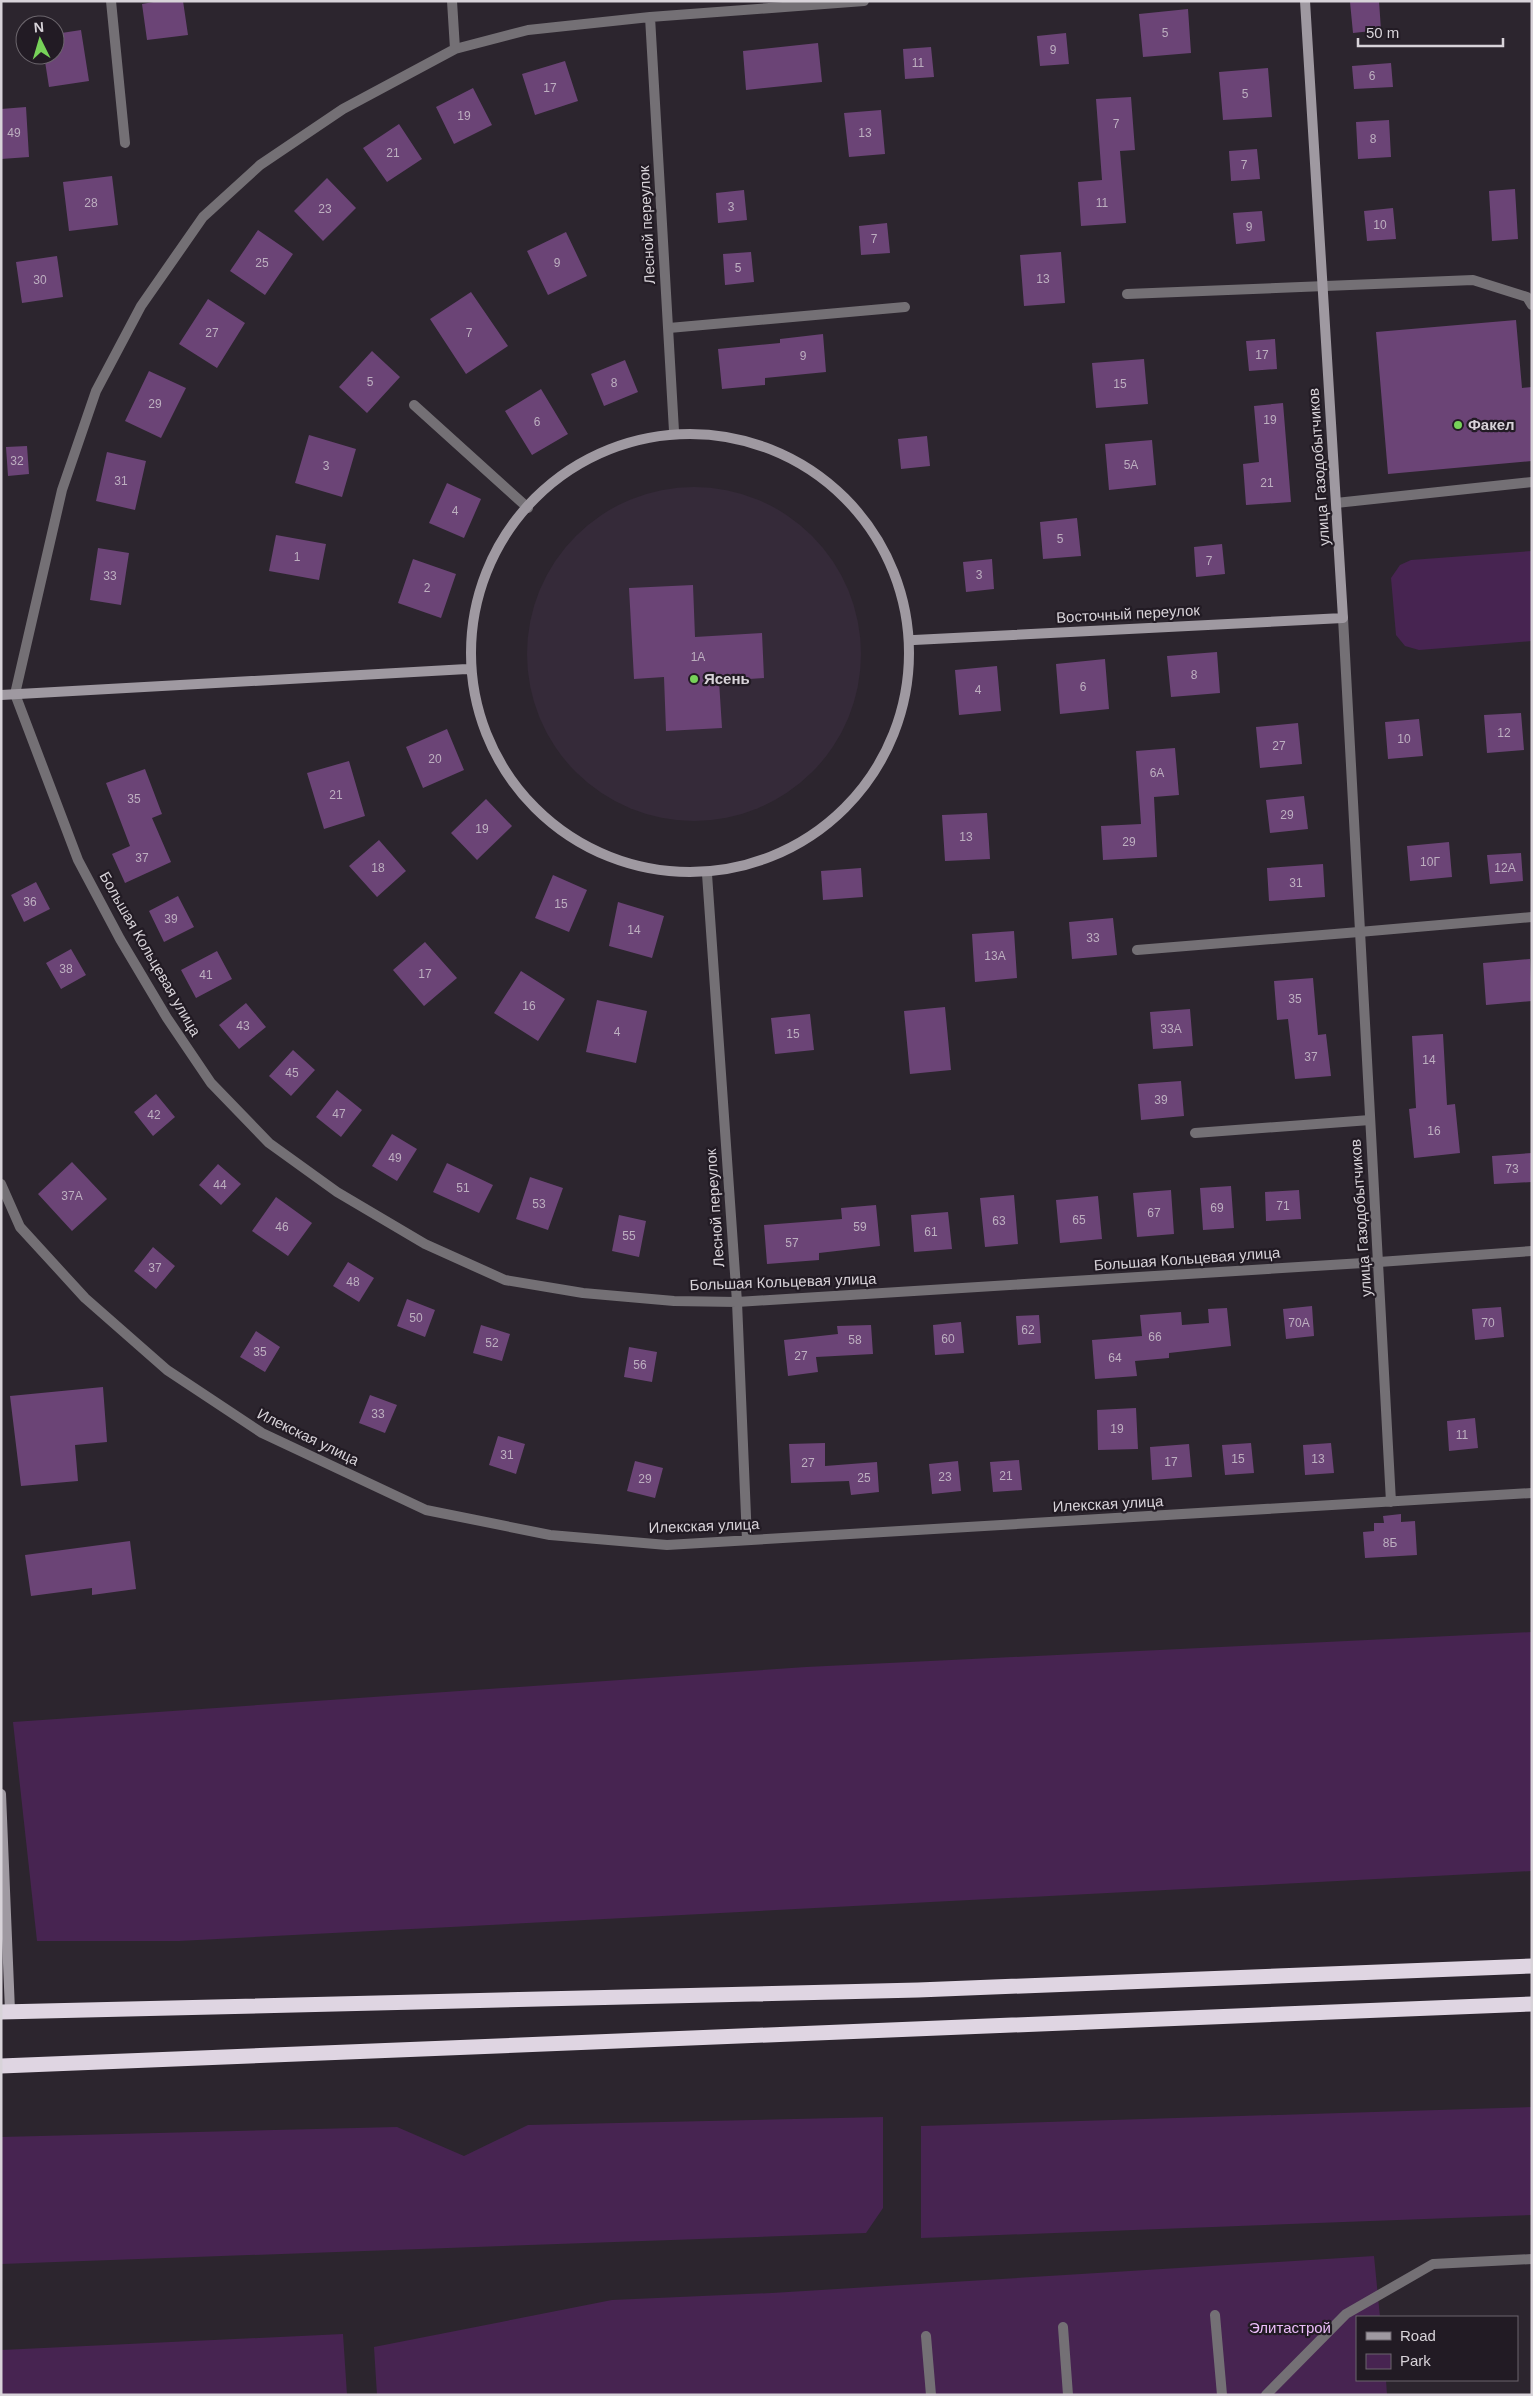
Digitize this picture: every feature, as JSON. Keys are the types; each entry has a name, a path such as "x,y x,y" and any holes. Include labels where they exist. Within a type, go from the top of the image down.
{"highway":[{"path":"6,2012 918,1990 1532,1966"},
{"path":"1,2066 1532,2004"}],"street":[{"path":"111,1 125,143"},
{"path":"452,1 455,49"},
{"path":"16,694 62,490 96,391 141,306 203,217 260,165 343,109 455,49 528,30 864,1"},
{"name":"улица Газодобытчиков","path":"1305,1 1343,618 1391,1502"},
{"name":"Лесной переулок","path":"650,18 674,431"},
{"path":"1127,294 1473,280 1527,297 1532,305"},
{"path":"669,328 905,307"},
{"path":"414,405 528,508"},
{"path":"674,431 710,434 769,447 813,472 843,497 885,555 914,640 906,700 890,743 855,800 811,839 745,866 707,874 636,866 578,842 528,801 490,742 474,700 467,669 471,630 483,582 512,526 528,508 542,492 573,468 623,444 674,431"},
{"path":"1336,503 1532,482"},
{"name":"Восточный переулок","path":"914,640 1343,618"},
{"path":"1,696 467,669"},
{"name":"Большая Кольцевая улица","path":"16,694 78,860 120,939 167,1018 211,1083 269,1143 337,1192 425,1244 505,1280 583,1294 674,1301 737,1302 1379,1262 1532,1250"},
{"name":"Лесной переулок","path":"707,874 737,1302 746,1540"},
{"path":"1137,950 1532,917"},
{"path":"1195,1133 1370,1120"},
{"name":"Илекская улица","path":"1,1184 20,1227 84,1298 167,1370 262,1434 426,1510 550,1535 667,1545 1532,1493"},
{"path":"1,1794 6,2012"},
{"path":"1266,2395 1346,2314 1433,2264 1532,2259"},
{"path":"1215,2315 1222,2395"},
{"path":"1063,2327 1068,2395"},
{"path":"926,2336 932,2395"}],"shaded area":[{"name":"Ясень","path":"678,487 710,487 743,494 773,506 800,525 823,548 842,575 849,590 858,621 861,654 858,687 849,718 842,733 823,760 800,783 773,802 743,814 710,821 678,821 645,814 615,802 588,783 565,760 546,733 534,703 527,670 527,638 534,605 546,575 565,548 588,525 615,506 645,494"}],"green space":[{"path":"1532,551 1532,641 1419,650 1405,646 1396,635 1391,578 1400,565 1411,560"},
{"path":"1532,1632 1532,1871 179,1941 37,1941 13,1722 806,1667"},
{"path":"1532,2107 1532,2215 921,2238 921,2126"},
{"path":"883,2117 883,2208 866,2233 1,2264 1,2137 397,2127 464,2156 528,2125"},
{"name":"Элитастрой","path":"1374,2256 1380,2316 1356,2316 1356,2381 1386,2381 1387,2395 377,2395 374,2347 612,2300 772,2293"},
{"path":"343,2334 347,2395 1,2395 1,2350"}],"building":[{"path":"159,1 183,1 188,35 147,40 142,4"},
{"path":"1379,1 1381,30 1353,33 1350,2"},
{"path":"1188,9 1191,53 1143,57 1139,14"},
{"path":"81,30 89,81 49,87 46,65 65,65 65,32"},
{"path":"1066,33 1069,64 1040,66 1037,36"},
{"path":"818,43 822,82 746,90 743,51"},
{"path":"931,47 934,77 905,79 903,49"},
{"path":"565,61 578,101 535,115 522,74"},
{"path":"1391,63 1393,87 1354,89 1352,66"},
{"path":"1268,68 1272,117 1223,120 1219,72"},
{"path":"473,88 492,125 454,144 436,107"},
{"path":"1131,97 1135,150 1120,151 1126,223 1081,226 1078,182 1102,180 1096,99"},
{"path":"26,107 29,157 1,159 1,109"},
{"path":"881,110 885,154 849,157 844,113"},
{"path":"1389,120 1391,157 1358,159 1356,122"},
{"path":"399,124 422,159 387,182 363,148"},
{"path":"1257,149 1260,179 1231,181 1229,151"},
{"path":"112,176 118,225 69,231 63,182"},
{"path":"327,178 356,208 323,241 294,211"},
{"path":"1515,189 1518,239 1492,241 1489,191"},
{"path":"744,190 747,220 718,223 716,193"},
{"path":"1393,208 1396,239 1367,241 1364,211"},
{"path":"1262,211 1265,241 1236,244 1233,213"},
{"path":"887,223 890,253 861,255 859,226"},
{"path":"258,230 293,254 265,295 230,271"},
{"path":"566,232 587,276 548,295 527,251"},
{"path":"751,252 754,282 725,285 723,254"},
{"path":"1061,252 1065,303 1024,306 1020,255"},
{"path":"57,256 63,297 22,303 16,262"},
{"path":"471,292 508,346 466,374 430,319"},
{"path":"208,299 245,323 217,368 179,344"},
{"name":"Факел","path":"1516,320 1522,388 1532,387 1532,461 1388,474 1376,332"},
{"path":"823,334 826,372 765,378 765,385 722,389 718,349 780,343 780,339"},
{"path":"1275,339 1277,369 1249,371 1246,341"},
{"path":"372,351 400,377 367,413 339,387"},
{"path":"1144,359 1148,404 1096,408 1092,363"},
{"path":"625,360 638,392 604,406 591,374"},
{"path":"149,371 186,388 161,438 125,421"},
{"path":"541,389 568,434 532,455 505,411"},
{"path":"1283,403 1291,502 1246,505 1243,464 1259,462 1254,406"},
{"path":"309,435 356,449 342,497 295,483"},
{"path":"927,436 930,466 901,469 898,439"},
{"path":"1152,440 1156,485 1109,490 1105,444"},
{"path":"27,446 29,474 8,476 6,447"},
{"path":"107,452 146,461 135,510 96,501"},
{"path":"447,483 481,499 464,538 429,523"},
{"path":"1077,518 1081,556 1043,559 1040,522"},
{"path":"276,535 326,544 319,580 269,571"},
{"path":"1222,544 1225,574 1196,577 1194,547"},
{"path":"98,548 129,553 121,605 90,600"},
{"path":"413,559 456,574 441,618 398,603"},
{"path":"992,559 994,589 966,592 963,562"},
{"path":"693,585 695,637 762,633 764,678 719,681 722,728 666,731 664,677 634,679 629,588"},
{"path":"1217,652 1220,693 1171,697 1167,656"},
{"path":"1105,659 1109,709 1060,714 1056,664"},
{"path":"997,666 1001,711 959,715 955,670"},
{"path":"1521,713 1524,750 1487,753 1484,715"},
{"path":"1419,719 1423,756 1388,759 1385,722"},
{"path":"1298,723 1302,764 1260,768 1256,727"},
{"path":"447,729 464,770 423,788 406,747"},
{"path":"1175,748 1179,795 1154,797 1157,857 1103,860 1101,826 1141,824 1136,751"},
{"path":"349,761 365,816 324,829 307,773"},
{"path":"145,769 162,814 152,818 171,862 125,883 112,854 130,846 106,783"},
{"path":"1304,796 1308,829 1270,833 1266,800"},
{"path":"486,799 512,826 477,860 451,833"},
{"path":"987,813 990,859 945,861 942,815"},
{"path":"379,840 406,871 377,897 349,866"},
{"path":"1449,842 1452,877 1410,881 1407,846"},
{"path":"1521,853 1523,881 1490,884 1487,855"},
{"path":"1323,864 1325,897 1269,901 1267,868"},
{"path":"861,868 863,897 823,900 821,871"},
{"path":"553,875 587,890 569,932 535,918"},
{"path":"36,882 50,909 24,922 11,895"},
{"path":"178,896 194,927 164,942 149,911"},
{"path":"618,902 664,916 652,958 609,946"},
{"path":"1113,918 1117,955 1072,959 1069,922"},
{"path":"1014,931 1017,978 975,982 972,934"},
{"path":"425,942 457,978 424,1006 393,970"},
{"path":"71,949 86,975 61,989 46,963"},
{"path":"217,951 232,979 196,998 181,970"},
{"path":"1530,959 1532,1001 1486,1005 1483,963"},
{"path":"521,971 565,999 538,1041 494,1013"},
{"path":"1313,978 1318,1035 1326,1034 1331,1076 1295,1079 1288,1019 1277,1020 1274,981"},
{"path":"597,1000 647,1011 636,1063 586,1052"},
{"path":"246,1003 266,1027 239,1049 219,1025"},
{"path":"945,1007 951,1070 910,1074 904,1011"},
{"path":"1190,1009 1193,1046 1153,1049 1150,1012"},
{"path":"810,1014 814,1050 775,1054 771,1018"},
{"path":"1443,1034 1447,1105 1455,1104 1460,1153 1414,1158 1409,1109 1416,1108 1412,1036"},
{"path":"293,1050 315,1070 291,1096 269,1076"},
{"path":"1181,1081 1184,1116 1141,1120 1138,1084"},
{"path":"337,1090 362,1110 341,1137 316,1117"},
{"path":"156,1094 175,1117 153,1136 134,1112"},
{"path":"392,1134 417,1149 397,1181 372,1166"},
{"path":"1532,1153 1532,1182 1494,1184 1492,1156"},
{"path":"72,1162 107,1199 72,1231 38,1194"},
{"path":"447,1163 493,1185 479,1213 433,1192"},
{"path":"218,1164 241,1184 221,1205 199,1185"},
{"path":"530,1177 563,1188 548,1230 516,1219"},
{"path":"1231,1186 1234,1228 1203,1230 1200,1188"},
{"path":"1171,1190 1174,1234 1137,1237 1133,1193"},
{"path":"1299,1190 1301,1219 1266,1221 1265,1192"},
{"path":"1014,1195 1018,1244 985,1247 980,1198"},
{"path":"1098,1196 1102,1239 1060,1243 1056,1200"},
{"path":"276,1197 312,1223 288,1256 252,1231"},
{"path":"876,1205 880,1246 819,1253 819,1260 767,1264 764,1225 842,1219 841,1208"},
{"path":"948,1212 952,1249 914,1252 911,1215"},
{"path":"619,1215 646,1221 639,1257 612,1251"},
{"path":"153,1247 175,1266 156,1289 134,1271"},
{"path":"348,1262 374,1278 359,1302 333,1286"},
{"path":"407,1299 435,1310 425,1337 397,1326"},
{"path":"1312,1306 1314,1336 1286,1339 1283,1309"},
{"path":"1501,1307 1504,1337 1475,1340 1472,1309"},
{"path":"1227,1308 1231,1346 1169,1353 1169,1358 1135,1361 1137,1376 1095,1379 1092,1340 1142,1336 1140,1315 1181,1312 1182,1325 1209,1323 1208,1309"},
{"path":"1039,1315 1041,1343 1018,1345 1016,1316"},
{"path":"961,1322 964,1353 935,1355 933,1325"},
{"path":"481,1325 510,1334 502,1361 473,1353"},
{"path":"871,1325 873,1354 816,1357 818,1372 788,1376 784,1340 838,1334 837,1326"},
{"path":"256,1331 280,1347 265,1372 240,1357"},
{"path":"629,1347 657,1352 652,1382 624,1377"},
{"path":"103,1387 107,1442 75,1445 78,1481 21,1486 10,1396"},
{"path":"370,1395 397,1405 385,1433 359,1423"},
{"path":"1136,1408 1138,1449 1098,1450 1097,1410"},
{"path":"1475,1418 1478,1448 1449,1451 1447,1421"},
{"path":"498,1436 525,1444 516,1474 489,1465"},
{"path":"825,1443 825,1466 877,1462 879,1492 851,1495 849,1481 791,1483 789,1444"},
{"path":"1251,1443 1254,1473 1225,1475 1222,1445"},
{"path":"1331,1443 1334,1473 1305,1475 1303,1445"},
{"path":"1189,1444 1192,1477 1152,1480 1150,1447"},
{"path":"1019,1460 1022,1490 993,1492 990,1462"},
{"path":"635,1461 663,1468 655,1498 627,1491"},
{"path":"958,1461 961,1491 932,1494 929,1464"},
{"path":"1401,1514 1401,1522 1415,1521 1417,1555 1365,1558 1363,1532 1374,1531 1374,1523 1384,1523 1383,1516"},
{"path":"130,1541 136,1589 92,1595 92,1588 31,1596 25,1555"}],"place":[{"name":"Факел","path":"1458,425"},
{"name":"Ясень","path":"694,679"}]}
